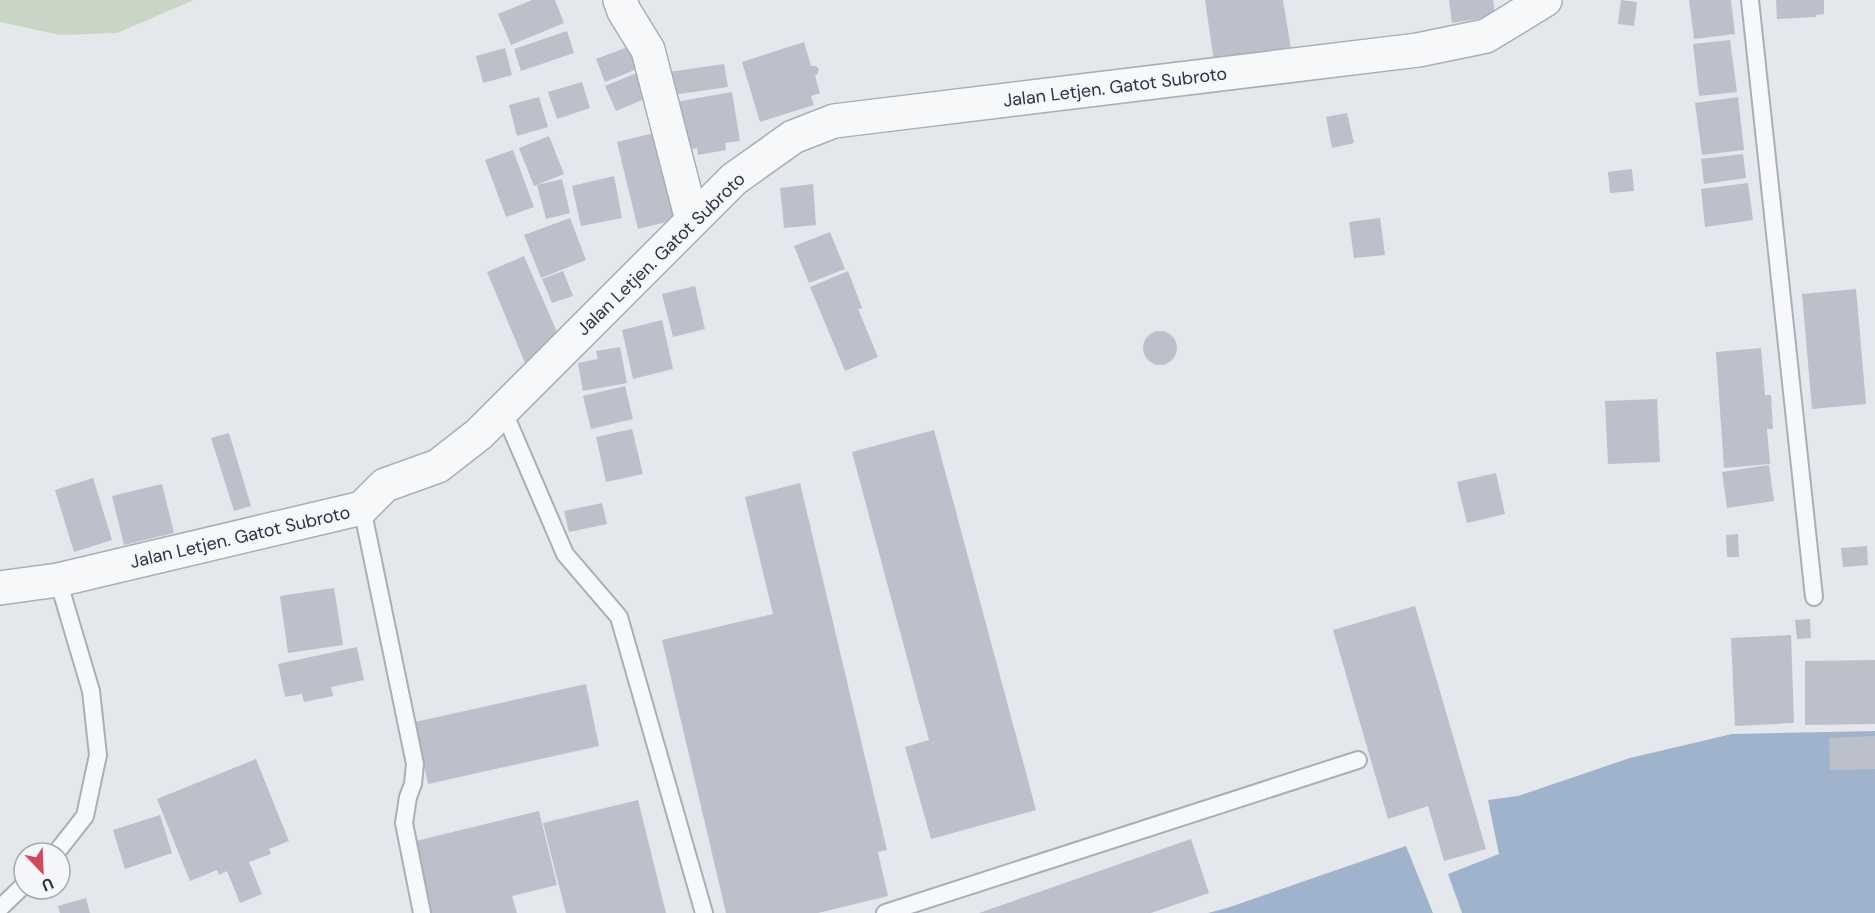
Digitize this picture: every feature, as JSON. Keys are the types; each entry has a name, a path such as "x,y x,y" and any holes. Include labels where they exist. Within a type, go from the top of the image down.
{"street":[{"path":"620,0 624,11 648,50 692,220"},
{"name":"Jalan Letjen. Gatot Subroto","path":"0,588 58,580 362,508 386,485 438,466 479,434 734,179 793,137 834,121 1418,50 1486,36 1545,0"}],"lane":[{"path":"1750,0 1814,597"},
{"path":"503,410 565,554 619,617 704,913"},
{"path":"362,508 415,764 404,824 422,913"},
{"path":"58,580 91,691 98,754 85,816 65,841"},
{"path":"885,913 1358,760"},
{"path":"0,908 12,896"}],"green space":[{"path":"0,0 194,0 117,33 60,35 0,22"}],"water":[{"path":"1875,731 1875,913 1462,913 1448,874 1499,854 1488,800 1518,796 1630,758 1732,734"},
{"path":"1406,846 1433,913 1208,913 1227,908"}],"building":[{"path":"532,0 555,0 564,23 511,45 498,14"},
{"path":"1205,0 1283,0 1292,55 1215,68"},
{"path":"1449,0 1493,0 1495,16 1452,23"},
{"path":"1621,0 1637,2 1634,26 1618,24"},
{"path":"1689,0 1731,0 1735,34 1694,39"},
{"path":"1776,0 1824,0 1824,14 1816,15 1816,17 1777,19"},
{"path":"567,31 574,53 521,71 514,49"},
{"path":"1730,40 1737,92 1699,96 1693,44"},
{"path":"804,42 811,66 819,69 815,76 820,93 811,96 814,105 760,122 742,62"},
{"path":"633,45 642,67 605,82 596,59"},
{"path":"505,48 512,75 483,83 476,56"},
{"path":"724,64 728,87 665,96 662,73"},
{"path":"637,73 647,98 616,111 605,86"},
{"path":"582,82 590,108 557,119 548,92"},
{"path":"732,92 740,141 725,143 726,150 698,155 697,148 678,151 670,103"},
{"path":"539,97 548,127 517,136 509,105"},
{"path":"1738,97 1744,150 1702,155 1695,103"},
{"path":"1347,113 1354,143 1332,148 1326,117"},
{"path":"658,132 679,219 638,229 617,142"},
{"path":"549,136 564,174 534,186 519,148"},
{"path":"513,150 534,207 506,217 485,160"},
{"path":"1743,154 1746,178 1704,184 1701,159"},
{"path":"1632,169 1634,191 1610,193 1608,172"},
{"path":"614,176 622,218 581,226 572,186"},
{"path":"562,179 570,213 546,219 537,185"},
{"path":"1748,183 1753,220 1705,227 1701,189"},
{"path":"813,184 816,225 784,228 780,188"},
{"path":"570,218 586,260 541,278 524,235"},
{"path":"1380,218 1385,255 1354,258 1349,222"},
{"path":"830,232 845,269 809,283 794,246"},
{"path":"524,256 557,332 525,363 487,272"},
{"path":"563,271 573,296 552,303 542,279"},
{"path":"848,271 862,308 858,309 878,357 845,371 810,287"},
{"path":"695,286 705,329 673,337 662,294"},
{"path":"1856,289 1866,404 1812,409 1802,294"},
{"path":"662,320 673,369 633,379 622,330"},
{"path":"1160,331 1172,336 1177,348 1172,360 1160,365 1148,360 1143,348 1148,336"},
{"path":"620,347 627,383 583,391 578,363 598,359 596,351"},
{"path":"1761,348 1765,395 1771,395 1773,429 1767,429 1770,464 1724,468 1716,352"},
{"path":"625,386 633,419 591,429 583,396"},
{"path":"1657,399 1660,462 1608,464 1605,401"},
{"path":"632,429 643,474 606,482 596,437"},
{"path":"934,430 1036,810 931,839 905,747 929,740 852,452"},
{"path":"229,433 251,506 234,511 211,438"},
{"path":"1769,465 1774,501 1727,508 1722,472"},
{"path":"1496,473 1505,514 1467,523 1457,482"},
{"path":"93,478 112,540 74,552 55,490"},
{"path":"800,483 887,850 878,852 888,896 818,913 726,913 662,640 773,614 745,497"},
{"path":"162,484 174,533 124,545 112,496"},
{"path":"602,503 607,524 569,532 564,511"},
{"path":"1738,534 1739,557 1727,557 1726,535"},
{"path":"1867,546 1868,565 1843,567 1841,548"},
{"path":"334,588 343,645 288,653 280,596"},
{"path":"1415,606 1486,849 1444,861 1428,806 1388,819 1333,630"},
{"path":"1810,619 1811,638 1797,639 1795,620"},
{"path":"1791,635 1794,723 1735,726 1731,638"},
{"path":"357,647 364,680 331,687 333,696 304,702 302,694 285,697 278,664"},
{"path":"1875,660 1875,724 1805,725 1805,661"},
{"path":"586,684 599,746 428,784 415,722"},
{"path":"1875,736 1875,769 1830,770 1829,738"},
{"path":"256,759 289,841 269,849 271,854 249,862 262,894 240,903 227,871 219,875 217,870 190,881 157,799"},
{"path":"638,800 666,913 566,913 543,823"},
{"path":"539,811 557,885 512,896 517,913 427,913 416,841"},
{"path":"160,815 172,853 125,869 113,830"},
{"path":"1191,839 1209,893 1151,913 979,913"},
{"path":"86,898 90,913 60,913 58,906"}]}
